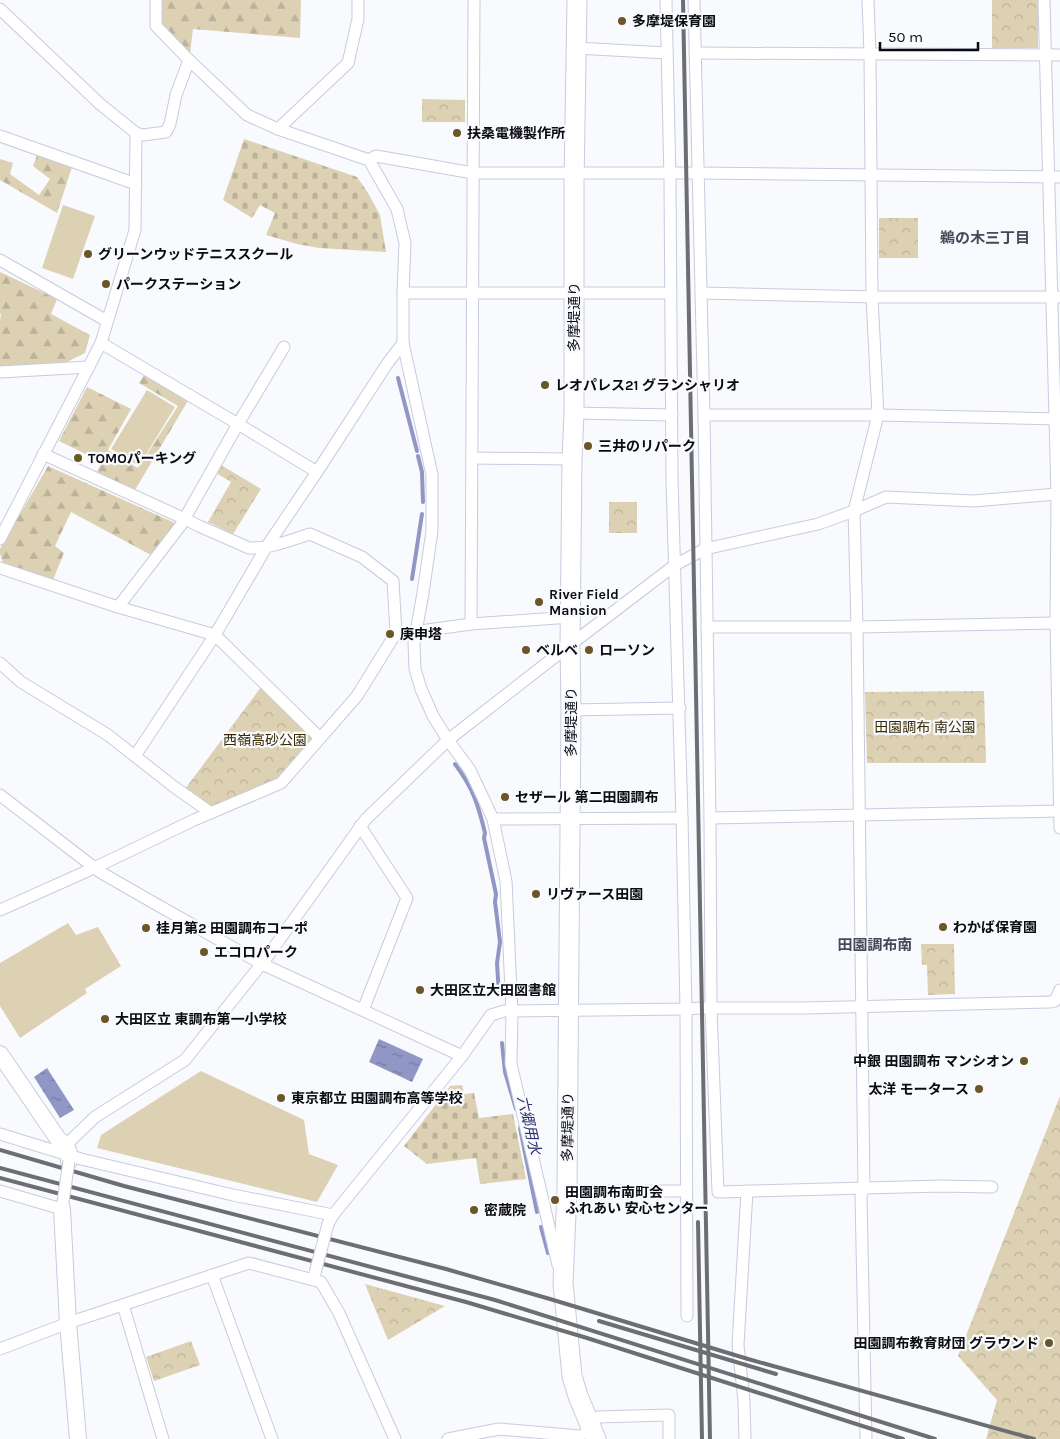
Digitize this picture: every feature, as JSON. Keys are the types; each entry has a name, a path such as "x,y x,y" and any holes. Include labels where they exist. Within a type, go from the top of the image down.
{"main road":[{"name":"多摩堤通り","path":"577,0 570,645 569,1010 567,1191 563,1283 572,1376 586,1434"}],"street":[{"path":"156,0 156,26 247,115 278,129 369,160 397,209 405,243 402,343 432,475 432,531 414,643 415,669 421,689 433,716 470,770 493,818 506,881 512,1012 511,1064 563,1283"},
{"path":"278,129 348,63 358,19 358,0"},
{"path":"471,624 474,0"},
{"path":"666,0 672,415 686,1009 687,1316"},
{"path":"694,0 704,415 710,818 710,1008 718,1192 941,1186 992,1187"},
{"path":"866,1439 861,1196 864,1188 854,511 878,416 872,297 868,0"},
{"path":"1044,0 1045,55 1054,176 1057,419 1056,622 1060,828"},
{"path":"0,9 100,104 136,133 143,136 166,132 170,124 176,95 189,60"},
{"path":"576,48 667,53"},
{"path":"695,53 1060,55"},
{"path":"0,539 101,343 135,230 136,133"},
{"path":"0,136 136,184"},
{"path":"369,160 376,156 473,173 1054,176"},
{"path":"0,260 107,321"},
{"path":"403,293 670,293"},
{"path":"701,293 872,297 1056,297"},
{"path":"101,343 317,472"},
{"path":"135,756 214,635 267,546 402,343"},
{"path":"118,607 185,519 284,347"},
{"path":"0,372 89,367"},
{"path":"574,413 672,415"},
{"path":"704,415 1057,419"},
{"path":"0,910 281,783 357,696 396,634 393,581 362,557 310,534 267,546 249,548 43,454"},
{"path":"472,458 572,459"},
{"path":"78,1439 68,1324 62,1206 69,1154 95,1117 185,1060 262,964 366,819 448,740 675,565 705,549 818,524 886,497 974,501 1057,494"},
{"path":"0,568 118,607 214,635 320,738"},
{"path":"396,634 471,624 571,617"},
{"path":"707,627 856,627 1056,622"},
{"path":"0,663 22,682 108,735 211,813"},
{"path":"571,710 680,708"},
{"path":"0,795 100,872 262,964 462,1056"},
{"path":"710,818 1060,811"},
{"path":"493,818 682,818"},
{"path":"360,826 407,898 363,1010"},
{"path":"314,1276 331,1219 462,1056 492,1015 504,1011 1050,1002 1054,1001 1058,994"},
{"path":"0,1054 69,1154"},
{"path":"0,1134 69,1154 331,1219"},
{"path":"0,1191 62,1206"},
{"path":"567,1191 686,1191"},
{"path":"745,1439 744,1401 738,1345 747,1191"},
{"path":"0,1348 249,1263 314,1276 321,1282 339,1313 394,1439"},
{"path":"212,1275 272,1439"},
{"path":"124,1305 163,1439"},
{"path":"448,1439 499,1429 586,1434 598,1417 669,1415 669,1439"}],"green space":[{"path":"162,0 301,0 300,38 193,29 190,54 161,27"},
{"path":"992,0 1038,0 1038,48 992,48"},
{"path":"422,99 465,100 465,122 422,122"},
{"path":"244,139 357,177 380,215 386,252 319,248 266,235 275,213 260,205 252,218 223,200"},
{"path":"37,155 72,167 57,213 0,180 0,159 13,163 10,174 39,195 50,179 33,166"},
{"path":"63,205 95,216 73,279 42,268"},
{"path":"879,218 918,218 918,258 879,258"},
{"path":"0,272 57,299 51,314 90,335 85,353 65,363 0,368"},
{"path":"145,374 189,399 135,490 96,474 102,462 59,441 87,387 131,409 108,450 138,468 178,406 139,383"},
{"path":"147,390 175,407 139,466 111,449"},
{"path":"221,465 261,489 233,534 208,522 231,482 216,473"},
{"path":"48,466 175,523 151,555 71,512 55,546 64,553 53,580 3,563 0,549"},
{"path":"609,502 637,502 637,533 609,533"},
{"name":"西嶺高砂公園","path":"261,687 313,737 277,779 211,807 185,789"},
{"name":"田園調布 南公園","path":"984,691 986,763 867,763 865,692"},
{"path":"68,923 76,935 98,927 121,966 85,989 87,993 20,1038 0,1006 0,963"},
{"path":"921,944 954,944 955,994 928,995 927,965 922,965"},
{"path":"201,1071 304,1120 309,1154 338,1165 317,1202 97,1148 101,1135"},
{"path":"462,1085 464,1094 474,1093 479,1118 513,1114 526,1179 480,1184 476,1158 427,1164 404,1146 450,1086"},
{"path":"1060,1096 1060,1439 986,1439 997,1400 958,1356"},
{"path":"365,1284 445,1306 388,1340"},
{"path":"191,1341 200,1365 154,1381 146,1357"}],"water":[{"path":"379,1039 423,1059 412,1082 369,1062"},
{"path":"47,1068 74,1110 60,1118 34,1077"}],"waterway":[{"path":"398,378 417,451"},
{"path":"418,456 422,472 423,502"},
{"path":"412,579 422,514"},
{"path":"455,764 474,797 485,833 484,838 496,894 495,902 500,942 497,963 499,996"},
{"name":"六郷用水","path":"502,1043 505,1072 516,1109"},
{"name":"六郷用水","path":"520,1128 537,1212"},
{"path":"541,1227 548,1253"}],"railway":[{"path":"683,0 710,1439"},
{"path":"0,1150 124,1186 446,1269 748,1359 1034,1439"},
{"path":"0,1168 495,1300 935,1439"},
{"path":"0,1178 466,1302 587,1338 903,1439"},
{"path":"698,1222 702,1439"},
{"path":"599,1321 776,1374"}],"place":[{"name":"多摩堤保育園","path":"622,21"},
{"name":"扶桑電機製作所","path":"457,133"},
{"name":"グリーンウッドテニススクール","path":"88,254"},
{"name":"パークステーション","path":"106,284"},
{"name":"レオパレス21 グランシャリオ","path":"545,385"},
{"name":"三井のリパーク","path":"588,446"},
{"name":"TOMOパーキング","path":"78,458"},
{"name":"River Field Mansion","path":"539,602"},
{"name":"庚申塔","path":"390,634"},
{"name":"ベルベ","path":"526,650"},
{"name":"ローソン","path":"589,650"},
{"name":"セザール 第二田園調布","path":"505,797"},
{"name":"リヴァース田園","path":"536,894"},
{"name":"わかば保育園","path":"943,927"},
{"name":"桂月第2 田園調布コーポ","path":"146,928"},
{"name":"エコロパーク","path":"204,952"},
{"name":"大田区立大田図書館","path":"420,990"},
{"name":"大田区立 東調布第一小学校","path":"105,1019"},
{"name":"中銀 田園調布 マンシオン","path":"1024,1061"},
{"name":"太洋 モータース","path":"979,1089"},
{"name":"東京都立 田園調布高等学校","path":"281,1098"},
{"name":"田園調布南町会 ふれあい 安心センター","path":"555,1200"},
{"name":"密蔵院","path":"474,1210"},
{"name":"田園調布教育財団 グラウンド","path":"1049,1343"}],"district":[{"name":"鵜の木三丁目","path":"985,238"},
{"name":"田園調布南","path":"875,945"}]}
